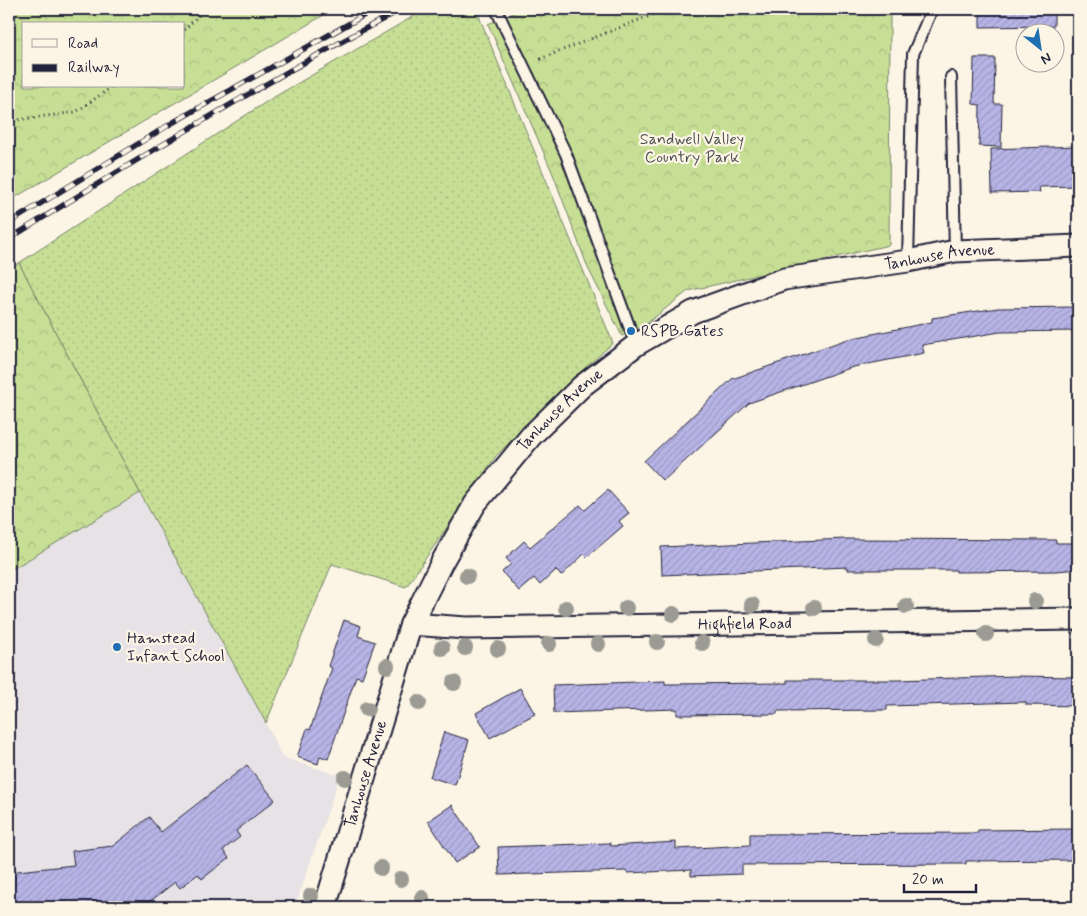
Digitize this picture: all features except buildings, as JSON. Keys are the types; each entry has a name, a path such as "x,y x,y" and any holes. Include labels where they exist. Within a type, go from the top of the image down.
{"street":[{"name":"Tanhouse Avenue","path":"325,907 411,624 442,562 475,504 537,430 582,386 636,345 693,312 784,279 908,261 955,251 1078,246"},
{"name":"Highfield Road","path":"411,624 466,628 1078,619"}],"lane":[{"path":"908,261 913,54 932,9"},
{"path":"497,10 566,154 636,345"},
{"path":"951,77 955,251"}],"path":[{"path":"185,29 205,9"},
{"path":"523,67 555,52 667,9"},
{"path":"9,121 76,112 111,88"}],"shaded area":[{"name":"Hamstead Infant School","path":"140,493 266,723 282,757 340,776 295,907 9,907 9,571"}],"green space":[{"path":"9,9 334,9 9,201"},
{"path":"426,9 476,9 613,343 567,384 496,456 406,587 332,564 266,723 140,493 19,263 269,100"},
{"name":"Sandwell Valley Country Park","path":"523,9 890,9 889,245 688,291 646,324 622,336 588,268 553,174 488,24"},
{"path":"19,263 140,493 9,571 9,269"}],"railway":[{"path":"9,223 172,123 375,9"},
{"path":"9,239 204,120 402,9"}],"place":[{"name":"RSPB Gates","path":"631,331"},
{"name":"Hamstead Infant School","path":"117,647"}]}
